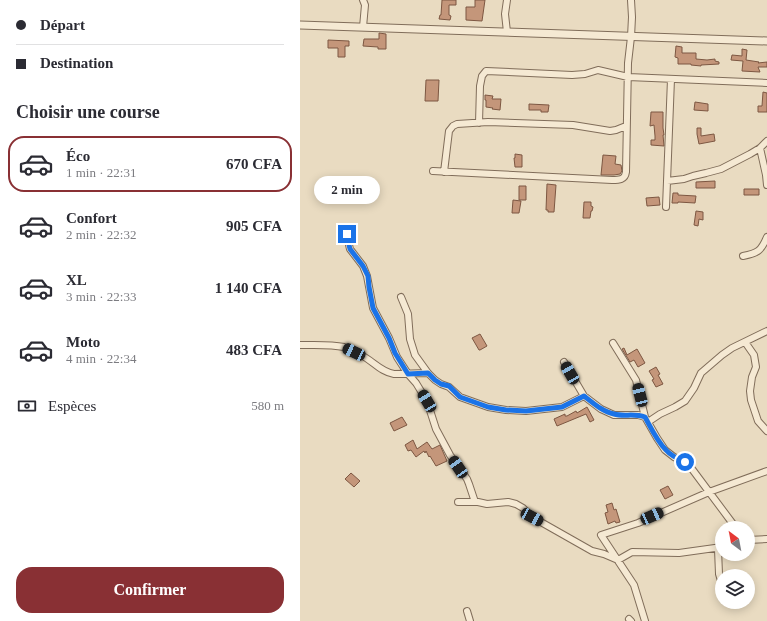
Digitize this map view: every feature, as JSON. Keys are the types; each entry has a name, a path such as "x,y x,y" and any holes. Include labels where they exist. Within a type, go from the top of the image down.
{"street":[{"path":"362,27 363,0"},
{"path":"507,0 505,14 507,32"},
{"path":"433,171 620,180 626,175 628,63 632,17 631,0"},
{"path":"300,25 767,41"},
{"path":"479,123 480,86 482,76 486,71 572,75 585,74 598,70 628,77 767,82"},
{"path":"666,207 671,79"},
{"path":"444,172 449,131 457,124 573,125 610,131 626,126"},
{"path":"667,181 684,179 721,169 760,148 767,141"},
{"path":"760,148 767,185"},
{"path":"348,230 350,249 363,266 368,276 373,308 395,353 427,401 436,429 450,455 467,479 475,502"},
{"path":"743,256 754,254 763,247 767,237"},
{"path":"401,297 408,314 410,339 415,355 435,380 441,384 449,386 460,397 488,407 526,411 562,407 584,396"},
{"path":"647,419 675,408 685,401 694,388 701,373 722,355 732,348 767,331"},
{"path":"745,342 754,355 756,367 752,378 750,391 751,400 758,421 767,431"},
{"path":"613,343 636,380 647,419 657,438 665,450 674,457 685,462 692,469 731,521"},
{"path":"300,346 332,345 345,348 363,356 389,373 428,373"},
{"path":"564,362 584,396 601,409 614,414 638,414 647,419"},
{"path":"645,621 634,585 601,535 638,523 709,492 767,471"},
{"path":"458,502 487,504 508,502 516,504 532,517 592,551 618,560"},
{"path":"755,539 767,539"},
{"path":"618,560 632,552 679,553 715,549"},
{"path":"467,611 470,621"}],"building":[{"path":"442,0 456,0 456,5 449,5 449,15 451,16 450,20 439,19 441,15"},
{"path":"475,0 485,0 482,21 466,20 466,7 475,7"},
{"path":"379,33 386,34 386,49 363,46 364,39 379,39"},
{"path":"328,40 349,41 349,46 345,46 345,57 338,57 338,48 328,48"},
{"path":"676,46 682,47 682,53 696,53 696,59 715,59 715,61 719,62 719,64 701,66 678,64 678,58 675,57"},
{"path":"742,49 747,50 746,60 759,62 758,63 767,62 767,67 758,67 760,72 742,71 743,61 731,60 732,55 742,56"},
{"path":"426,80 439,80 438,101 425,101"},
{"path":"763,92 767,93 767,112 758,112 758,106 762,106"},
{"path":"485,95 493,96 492,99 501,99 500,110 486,107"},
{"path":"695,102 708,104 708,111 694,110"},
{"path":"529,104 549,105 548,112 541,112 541,110 529,110"},
{"path":"651,112 663,112 664,146 651,145 651,140 655,140 655,136 654,125 650,126"},
{"path":"697,128 701,128 701,136 714,134 715,141 699,144"},
{"path":"515,154 522,155 522,167 515,167"},
{"path":"603,155 616,156 615,164 621,165 622,171 620,174 601,175"},
{"path":"715,181 715,188 696,188 696,182"},
{"path":"547,184 556,185 554,212 548,212 548,210 546,210"},
{"path":"519,186 526,186 526,200 519,200"},
{"path":"744,189 759,189 759,195 744,195"},
{"path":"673,193 678,193 678,195 696,196 695,203 672,203"},
{"path":"659,197 660,205 647,206 646,198"},
{"path":"513,200 521,201 519,213 512,213"},
{"path":"584,202 591,202 591,206 593,207 590,218 583,218"},
{"path":"696,211 703,212 703,220 699,219 698,226 694,225"},
{"path":"480,334 487,346 479,350 472,338"},
{"path":"624,348 627,355 637,349 645,363 638,367 634,360 630,362 622,349"},
{"path":"656,367 663,384 656,387 652,380 654,379 649,371"},
{"path":"587,407 594,420 590,422 586,414 557,426 554,419 565,414 565,416 567,416 576,411 577,413"},
{"path":"402,417 407,425 394,431 390,423"},
{"path":"413,440 417,449 427,442 432,449 440,445 447,461 436,466 426,451 425,453 424,451 416,457 411,450 408,451 405,445"},
{"path":"351,473 360,481 354,487 345,479"},
{"path":"668,486 673,495 665,499 660,490"},
{"path":"612,503 614,510 616,509 620,522 616,523 615,521 608,524 605,513 608,512 606,505"}],"route":[{"path":"347,234 350,249 363,266 368,276 373,308 397,357 408,374 428,373 441,384 449,386 460,397 488,407 506,410 526,411 562,407 584,396 601,409 614,414 638,414 645,417 665,450 674,457 685,462"}]}
